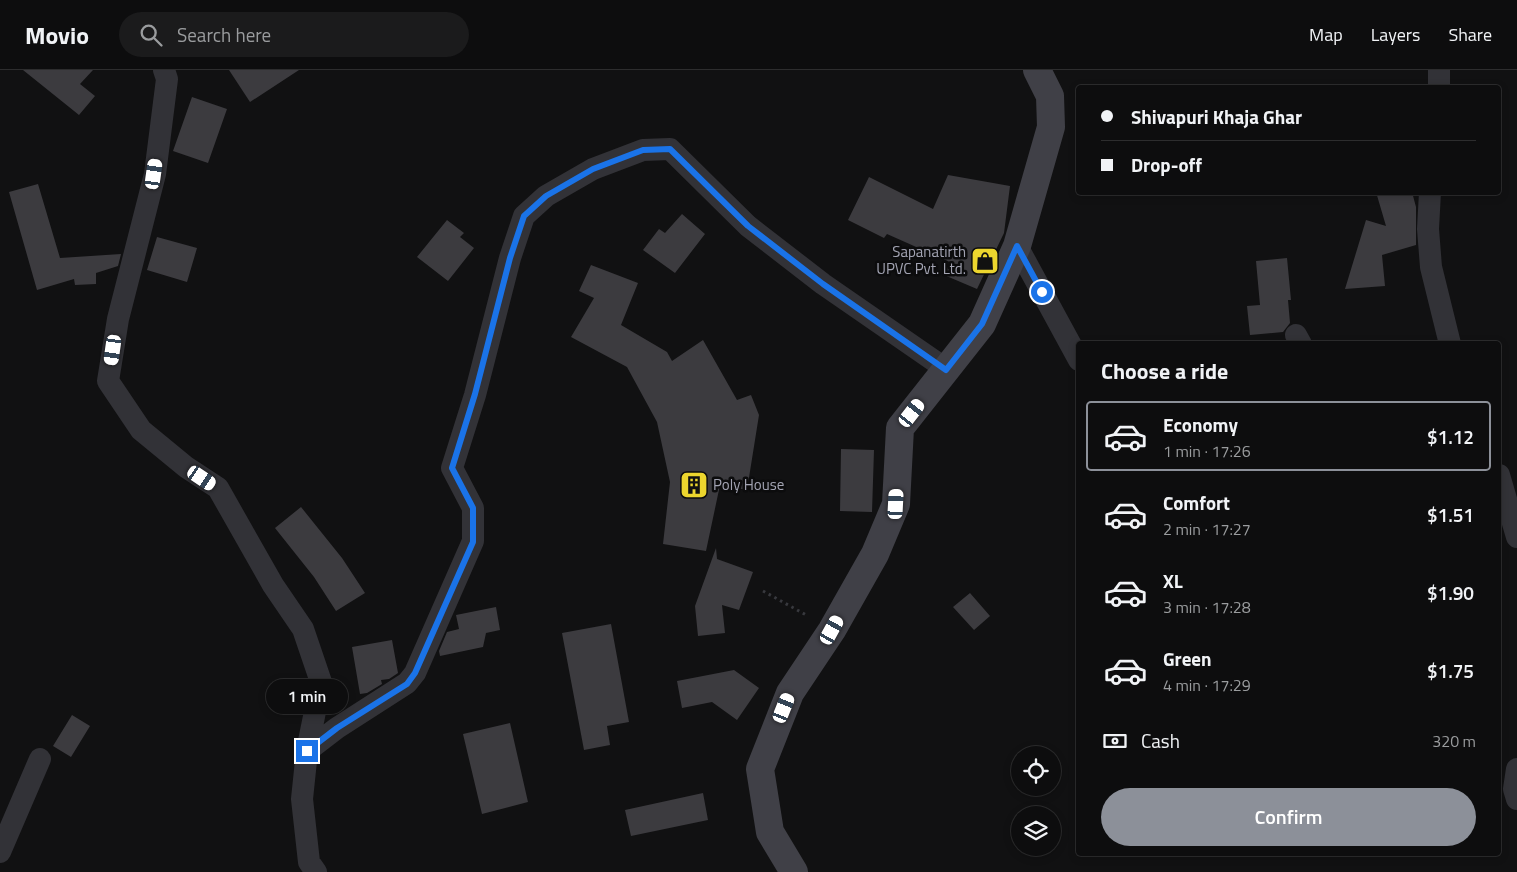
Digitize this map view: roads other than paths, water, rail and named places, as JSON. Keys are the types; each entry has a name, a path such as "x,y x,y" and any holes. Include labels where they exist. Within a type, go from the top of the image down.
{"street":[{"path":"164,70 168,79 154,174 118,320 108,381 141,430 186,467 218,488 273,585 303,629 321,682 307,751 302,799 309,862 316,872"},
{"path":"794,872 770,832 760,768 790,694 832,630 875,554 896,504 900,428 982,324 1017,246 1051,127 1050,96 1037,70"},
{"path":"1439,70 1439,85"},
{"path":"307,751 337,728 407,684 415,673 473,542 473,508 452,468 475,394 510,258 524,216 546,196 593,169 643,150 670,149 748,226 823,284 946,370"},
{"path":"1430,195 1428,229 1431,267 1449,341"},
{"path":"1017,246 1076,354"},
{"path":"1501,482 1517,537"},
{"path":"0,852 40,760"},
{"path":"1517,770 1514,790 1517,799"}],"place":[{"name":"Sapanatirth UPVC Pvt. Ltd.","path":"985,261"},
{"name":"Poly House","path":"694,485"}]}
